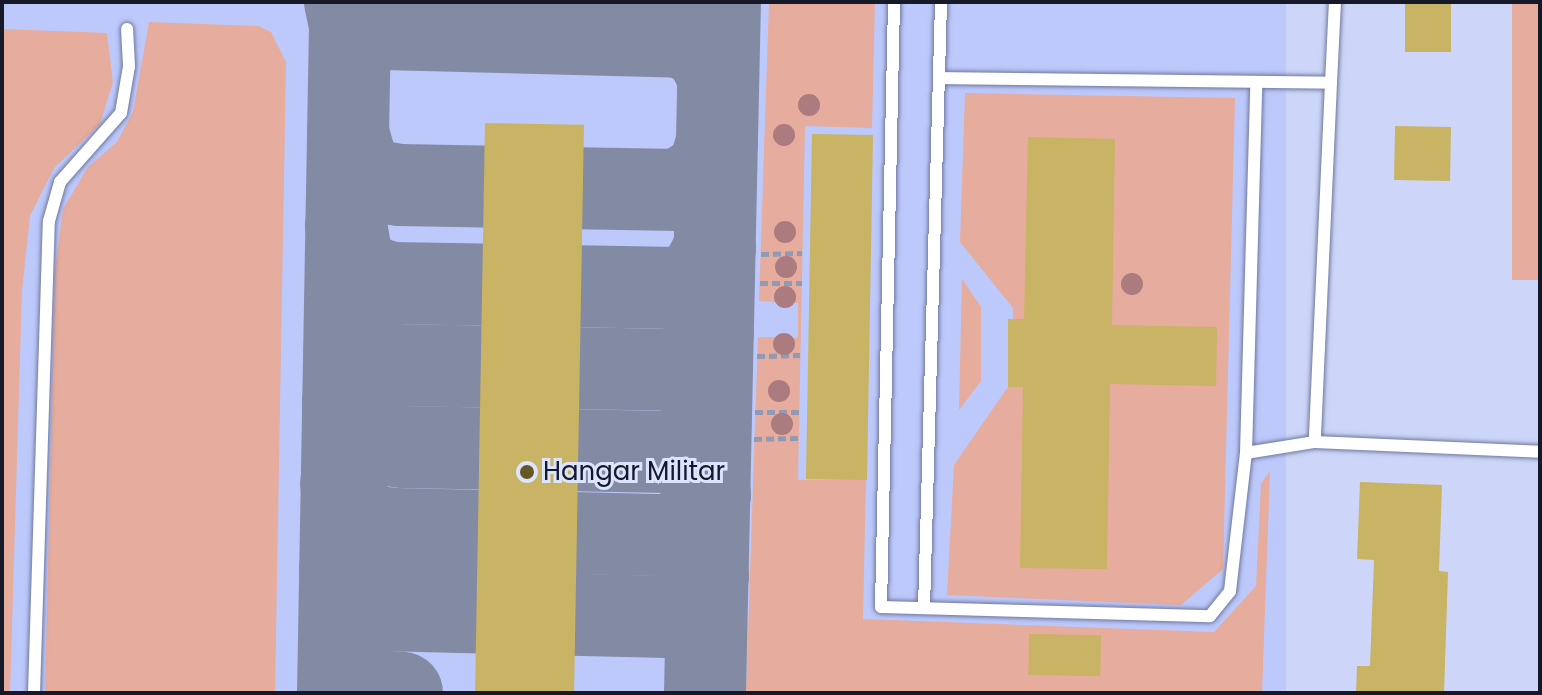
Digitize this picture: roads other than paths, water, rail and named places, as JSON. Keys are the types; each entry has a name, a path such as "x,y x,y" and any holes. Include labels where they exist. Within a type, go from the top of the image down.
{"lane":[{"path":"894,2 881,607 1210,616 1230,591 1246,453 1256,84"},
{"path":"924,608 941,2"},
{"path":"1315,442 1335,2"},
{"path":"34,693 49,221 60,182 121,113 129,66 127,29"},
{"path":"939,78 1331,83"},
{"path":"1246,453 1315,442 1540,452"}],"place":[{"name":"Hangar Militar","path":"527,472"}]}
